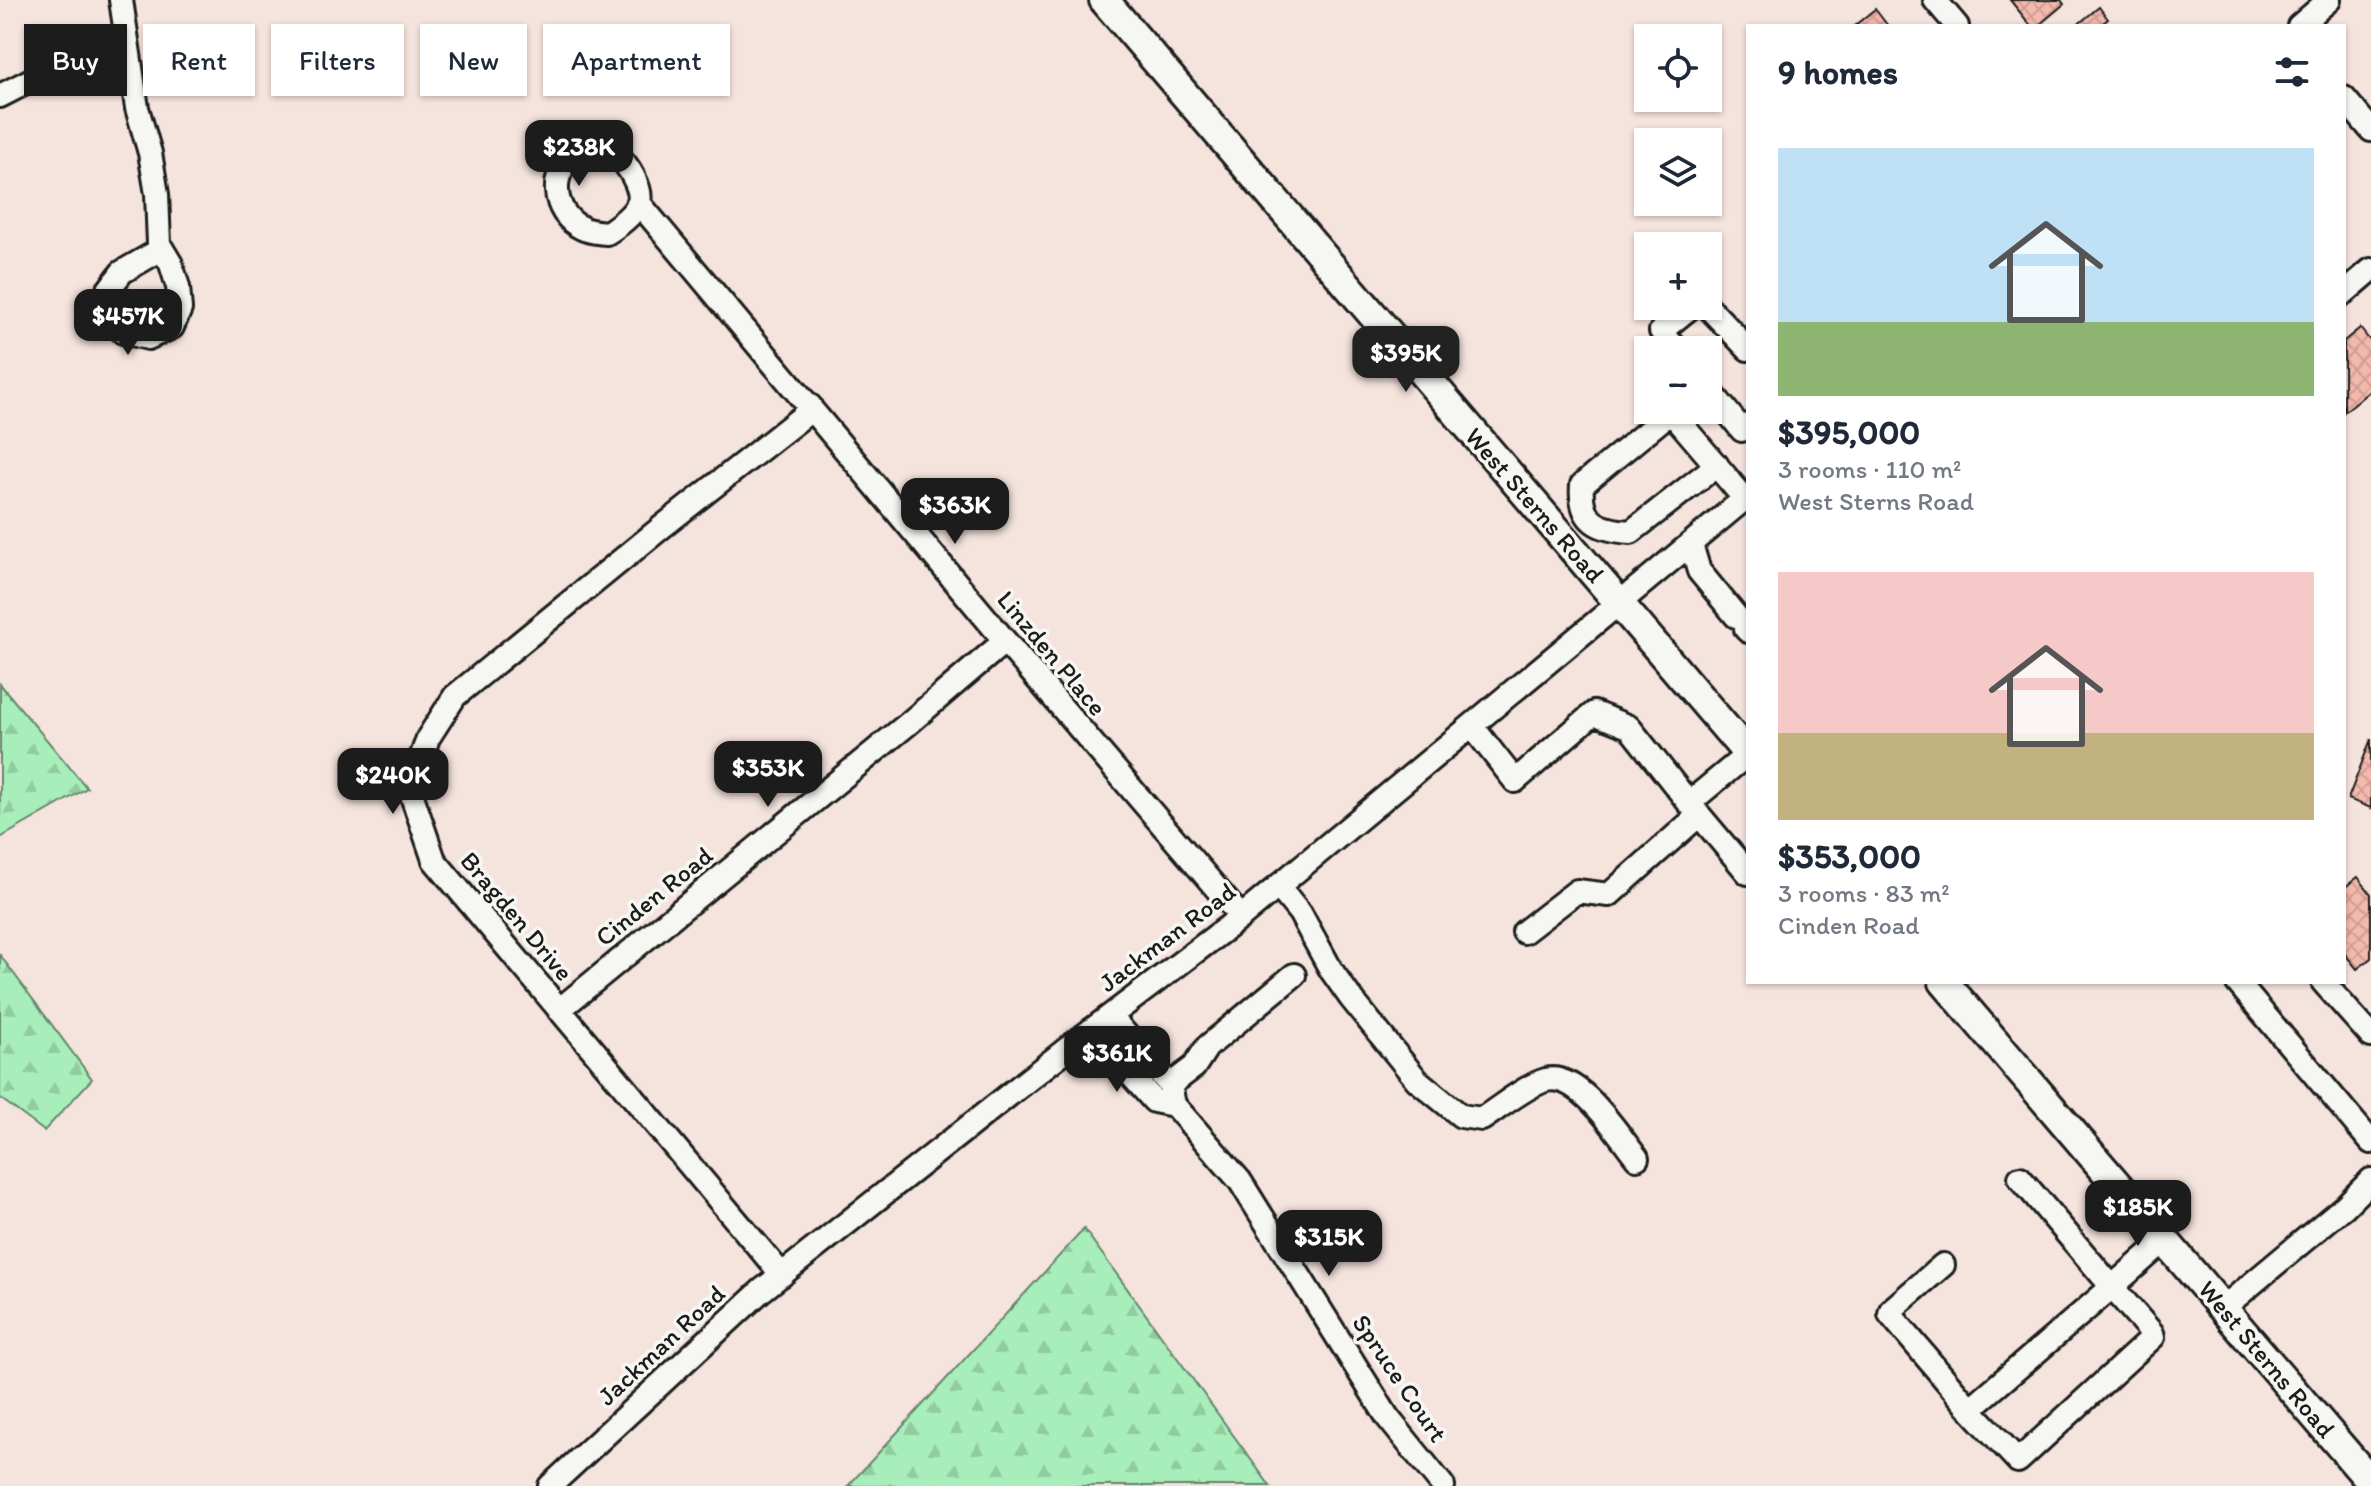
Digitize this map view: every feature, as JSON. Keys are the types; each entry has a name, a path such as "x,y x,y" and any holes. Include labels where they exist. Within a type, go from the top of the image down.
{"main road":[{"name":"West Sterns Road","path":"1104,0 1746,752"},
{"name":"West Sterns Road","path":"1946,984 2371,1482"}],"street":[{"path":"121,0 137,108 150,153 157,194 160,250"},
{"path":"1935,0 1955,24"},
{"path":"2301,24 2329,0"},
{"path":"0,96 39,76 128,49"},
{"path":"2346,100 2371,130"},
{"name":"Linzden Place","path":"639,203 1005,641 1241,917"},
{"path":"2346,291 2371,270"},
{"path":"1665,336 1661,331 1675,320"},
{"path":"1720,320 1746,347"},
{"path":"1722,405 1742,430 1746,427"},
{"name":"Bragden Drive","path":"782,1275 434,860 410,790 428,738 455,696 802,417 810,406"},
{"path":"1717,465 1631,532 1606,530 1591,520 1581,504 1582,485 1671,412 1746,497"},
{"name":"Jackman Road","path":"550,1486 782,1275 1091,1030 1241,917 1746,499"},
{"path":"1691,544 1699,571 1743,625"},
{"name":"Cinden Road","path":"559,1010 1005,641"},
{"path":"1472,726 1515,781 1594,713 1629,727 1746,871"},
{"path":"1524,932 1577,891 1609,895 1746,756"},
{"path":"1278,886 1300,913 1331,970 1350,997 1417,1080 1461,1116 1482,1119 1547,1079 1567,1081 1591,1100 1637,1158"},
{"path":"1172,1095 1207,1047 1294,975"},
{"path":"2239,984 2371,1142"},
{"path":"2325,984 2371,1036"},
{"name":"Spruce Court","path":"1110,1016 1240,1181 1388,1418 1443,1486"},
{"name":"Spruce Court","path":"1091,1030 1154,1101 1172,1095"},
{"path":"1943,1265 1890,1314 2018,1461 2153,1337 2020,1178"},
{"path":"2223,1308 2370,1183"},
{"path":"1970,1409 2165,1240"}],"green space":[{"path":"0,684 87,788 0,838"},
{"path":"0,955 92,1079 44,1131 0,1098"},
{"path":"1084,1229 1270,1486 848,1486"}],"building":[{"path":"2010,0 2061,0 2064,4 2040,24 2029,24"},
{"path":"2099,7 2108,19 2102,24 2078,24"},
{"path":"1875,9 1886,24 1856,24"},
{"path":"2360,328 2371,342 2371,390 2346,410 2346,339"},
{"path":"2371,739 2371,808 2348,799"},
{"path":"2358,877 2371,894 2371,958 2357,969 2346,955 2346,886"}]}
